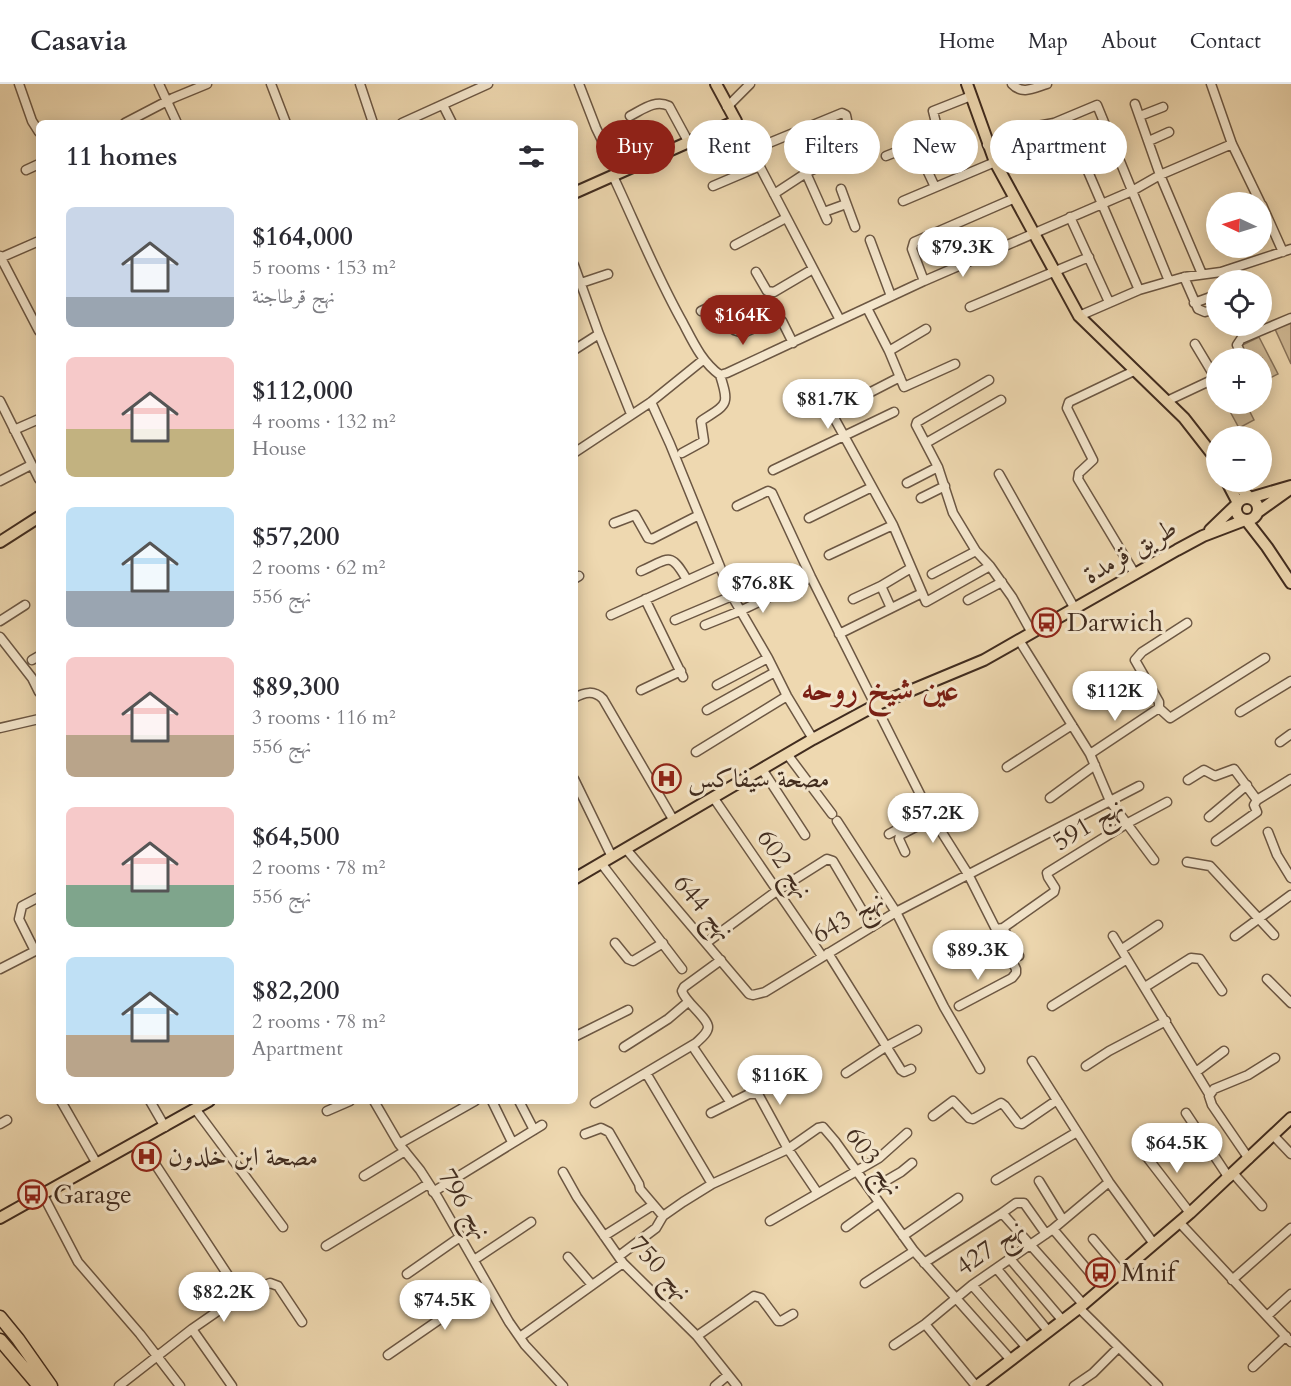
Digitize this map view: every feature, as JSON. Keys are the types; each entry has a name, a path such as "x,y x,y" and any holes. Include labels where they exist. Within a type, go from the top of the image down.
{"highway":[{"path":"0,1317 50,1386"},
{"path":"0,1328 5,1346 38,1386"},
{"path":"5,1346 50,1386"}],"main road":[{"path":"716,84 735,120"},
{"path":"967,84 990,151"},
{"path":"578,191 687,144"},
{"path":"1002,174 1079,316 1167,402 1206,445"},
{"path":"1237,504 1244,498 1291,487"},
{"path":"1246,520 1252,519 1291,487"},
{"path":"1232,492 1237,504 1237,514 1246,520 1291,583"},
{"path":"1244,492 1258,505 1267,547"},
{"name":"طريق قرمدة","path":"1203,536 1237,504"},
{"path":"0,542 36,519"},
{"name":"طريق قرمدة","path":"578,877 813,739 876,705 959,671 1032,633 1203,536 1246,520"},
{"path":"1,1214 43,1195 205,1104"},
{"path":"977,1386 1063,1321 1154,1244 1231,1176 1291,1118"}],"street":[{"path":"20,84 36,127"},
{"path":"159,84 175,120"},
{"path":"131,120 207,84"},
{"path":"271,84 285,120"},
{"path":"360,84 372,120"},
{"path":"579,84 662,283 704,360 720,375 726,392 726,401 721,408 701,422 704,441 682,453"},
{"path":"728,107 750,84"},
{"path":"1012,84 1017,89 1025,91 1047,84"},
{"path":"1211,84 1232,144 1255,192"},
{"path":"409,120 485,85"},
{"path":"886,156 939,135 933,111 971,96"},
{"path":"630,116 655,104 665,104 669,106 687,139"},
{"path":"1135,104 1160,175 1202,274"},
{"path":"443,105 450,120"},
{"path":"987,145 1032,127 1054,123 1097,105 1169,281"},
{"path":"1140,116 1163,107"},
{"path":"825,120 842,113 846,115 847,120"},
{"path":"1149,141 1169,132"},
{"path":"720,375 727,374 891,296 1232,144"},
{"path":"903,201 990,164"},
{"path":"26,170 36,165"},
{"path":"713,186 741,174"},
{"path":"764,174 840,320"},
{"path":"774,194 804,174"},
{"path":"806,174 826,216 846,204"},
{"path":"929,174 935,187"},
{"path":"1088,174 1139,290"},
{"path":"841,189 855,227"},
{"path":"924,281 912,249 914,242 1015,198"},
{"path":"1070,217 1109,302"},
{"path":"735,245 786,218"},
{"path":"1079,316 1139,290 1184,277 1236,268 1287,250 1272,223"},
{"path":"870,240 891,296"},
{"path":"36,242 0,257 36,325"},
{"path":"970,307 1089,257"},
{"path":"756,272 767,291 774,292 813,268"},
{"path":"581,283 608,274"},
{"path":"578,275 631,414"},
{"path":"1184,277 1194,303 1200,311 1206,312"},
{"path":"1194,303 1206,299"},
{"path":"701,311 716,304 723,306 734,330 743,333 775,318 782,321 793,343"},
{"path":"867,308 904,386 907,387 955,364"},
{"path":"1272,324 1291,318"},
{"path":"889,351 926,329"},
{"path":"578,347 599,334"},
{"path":"1239,348 1237,342 1246,336"},
{"path":"1195,344 1206,362"},
{"path":"578,450 651,402 704,360"},
{"path":"1134,370 1069,402 1067,408 1093,460 1079,473 1078,479 1135,574"},
{"path":"900,377 833,412 832,415 893,525 926,602 990,566"},
{"path":"990,380 917,422 916,425 938,467 953,513 976,551 1002,582 1032,633"},
{"path":"1167,402 1206,384"},
{"path":"926,443 1001,400"},
{"path":"0,401 36,474"},
{"path":"651,402 732,596 768,658 786,696 813,739"},
{"path":"773,470 894,412"},
{"path":"14,430 36,420"},
{"path":"0,481 31,465"},
{"path":"907,483 938,467"},
{"path":"999,474 1075,609"},
{"path":"921,498 945,486"},
{"path":"808,518 872,488"},
{"path":"737,506 768,491 771,493 811,578 931,815 999,928 1019,956"},
{"path":"614,523 635,515 648,538 652,539 699,515"},
{"path":"829,555 893,525"},
{"path":"932,574 976,551"},
{"path":"641,570 667,559 673,559 687,579"},
{"path":"611,615 719,566"},
{"path":"853,599 911,568"},
{"path":"705,625 811,578"},
{"path":"968,600 1002,582"},
{"path":"880,586 891,608"},
{"path":"839,634 922,593"},
{"path":"675,620 732,596"},
{"path":"641,690 682,674 645,599"},
{"path":"0,621 25,605"},
{"path":"1090,754 1159,708 1160,702 1135,660 1142,652 1187,623"},
{"path":"0,637 36,686"},
{"path":"1019,640 1090,754 1110,801 1154,860"},
{"path":"717,685 768,658"},
{"path":"1159,708 1170,718 1265,658"},
{"path":"707,710 775,672"},
{"path":"1240,712 1291,681"},
{"path":"578,695 593,693 603,699 674,821"},
{"path":"696,752 786,696"},
{"path":"0,728 36,720"},
{"path":"1007,767 1072,725"},
{"path":"1280,742 1291,735"},
{"path":"787,754 835,818 896,912 944,1006 980,1069"},
{"path":"1050,798 1095,765"},
{"path":"1188,780 1204,770 1215,777 1233,768 1257,800"},
{"path":"762,769 805,836"},
{"path":"1216,841 1257,812 1254,805 1257,800 1291,779"},
{"path":"1209,817 1247,785"},
{"name":"نهج 643","path":"749,994 765,992 896,912 1139,786"},
{"path":"578,787 612,857"},
{"name":"نهج 602","path":"713,797 825,955 903,1071 911,1069"},
{"name":"نهج 591","path":"999,928 1054,892 1055,888 1047,873 1126,824 1167,802"},
{"path":"889,834 931,815"},
{"path":"905,852 899,836 931,815"},
{"path":"1268,832 1277,855 1291,878"},
{"name":"نهج 644","path":"626,849 749,994"},
{"path":"706,943 778,890 821,861 830,859 872,927"},
{"path":"1187,862 1209,867 1274,935"},
{"path":"601,863 682,969"},
{"path":"1235,936 1291,895"},
{"path":"36,899 22,906 19,919 36,948"},
{"path":"1122,949 1158,925"},
{"path":"959,1006 1012,978 1016,973 999,928"},
{"path":"1113,936 1196,1071 1209,1094 1212,1105 1249,1159"},
{"path":"615,943 628,959 633,961 663,943"},
{"path":"0,969 36,951"},
{"path":"1145,987 1196,957 1200,959 1222,991"},
{"path":"1052,1006 1127,958"},
{"path":"595,1103 696,1042 706,1032 707,1022 682,993 684,987 721,960"},
{"path":"1267,979 1291,1003"},
{"path":"624,1047 668,1019 688,1002"},
{"path":"578,1033 628,1010"},
{"path":"1086,1066 1166,1021"},
{"path":"846,1073 887,1046 917,1030"},
{"path":"695,1050 731,1103"},
{"path":"1196,1071 1224,1051"},
{"path":"1209,1094 1214,1089 1248,1075 1275,1059"},
{"path":"1032,1061 1109,1182 1154,1244"},
{"path":"646,1073 712,1184"},
{"path":"711,1113 749,1094 760,1095 788,1149 817,1192"},
{"path":"933,1116 954,1101 969,1118 973,1119 1001,1103 1018,1123 1022,1124 1057,1100"},
{"path":"63,1104 97,1164"},
{"path":"152,1104 165,1127"},
{"path":"327,1111 343,1104"},
{"name":"نهج 796","path":"376,1104 431,1188 504,1315 525,1345 563,1386"},
{"path":"364,1176 402,1147 470,1104"},
{"path":"493,1104 512,1142"},
{"path":"521,1104 534,1130"},
{"path":"196,1110 283,1227"},
{"path":"1186,1113 1231,1176 1262,1206"},
{"path":"326,1246 542,1125"},
{"name":"نهج 603","path":"520,1337 592,1285 656,1228 663,1216 712,1184 788,1149 818,1128 823,1127 914,1251 1011,1360"},
{"path":"585,1134 601,1128 609,1132 640,1189 663,1216"},
{"path":"996,1180 1077,1132"},
{"path":"770,1221 879,1158 907,1133"},
{"path":"1273,1135 1291,1154"},
{"path":"140,1141 241,1296"},
{"path":"1143,1152 1190,1213"},
{"path":"870,1190 912,1163"},
{"name":"نهج 750","path":"563,1172 577,1197 621,1260 697,1336 737,1386"},
{"path":"1039,1181 1063,1220"},
{"name":"نهج 427","path":"894,1345 924,1324 956,1296 1050,1232 1109,1182"},
{"path":"43,1195 78,1262 158,1356 180,1386"},
{"path":"903,1236 958,1198"},
{"path":"924,1263 1016,1203 1022,1202 1102,1287"},
{"path":"846,1227 879,1203"},
{"path":"604,1236 652,1205"},
{"path":"1002,1213 1118,1348 1158,1386"},
{"path":"474,1260 531,1222"},
{"path":"1179,1222 1289,1339 1254,1367"},
{"path":"1232,1280 1291,1228"},
{"path":"407,1274 460,1237"},
{"path":"1093,1239 1121,1272"},
{"path":"866,1283 914,1251"},
{"path":"568,1257 592,1285"},
{"path":"1011,1260 1063,1321"},
{"path":"997,1269 1049,1332"},
{"path":"118,1386 192,1329 241,1296 266,1284 276,1285 302,1322"},
{"path":"972,1285 1027,1348"},
{"path":"388,1354 489,1286"},
{"path":"1267,1316 1291,1293"},
{"path":"697,1336 754,1296 760,1298 778,1321 781,1322 793,1314"},
{"path":"924,1324 977,1386"},
{"path":"192,1329 232,1386"},
{"path":"1074,1386 1093,1373 1118,1348"},
{"path":"715,1386 728,1375"}],"shaded area":[{"path":"1291,321 1291,364 1275,329"},
{"path":"1259,337 1265,348 1239,348"},
{"path":"1272,362 1278,374 1272,377"},
{"path":"1231,414 1251,414 1254,420 1238,426"}],"place":[{"name":"Darwich","path":"1046,622"},
{"name":"مصحة سيفاكس","path":"667,778"},
{"name":"مصحة ابن خلدون","path":"147,1156"},
{"name":"Garage","path":"32,1194"},
{"name":"Mnif","path":"1100,1272"}],"district":[{"name":"عين شيخ روحه","path":"880,690"}]}
